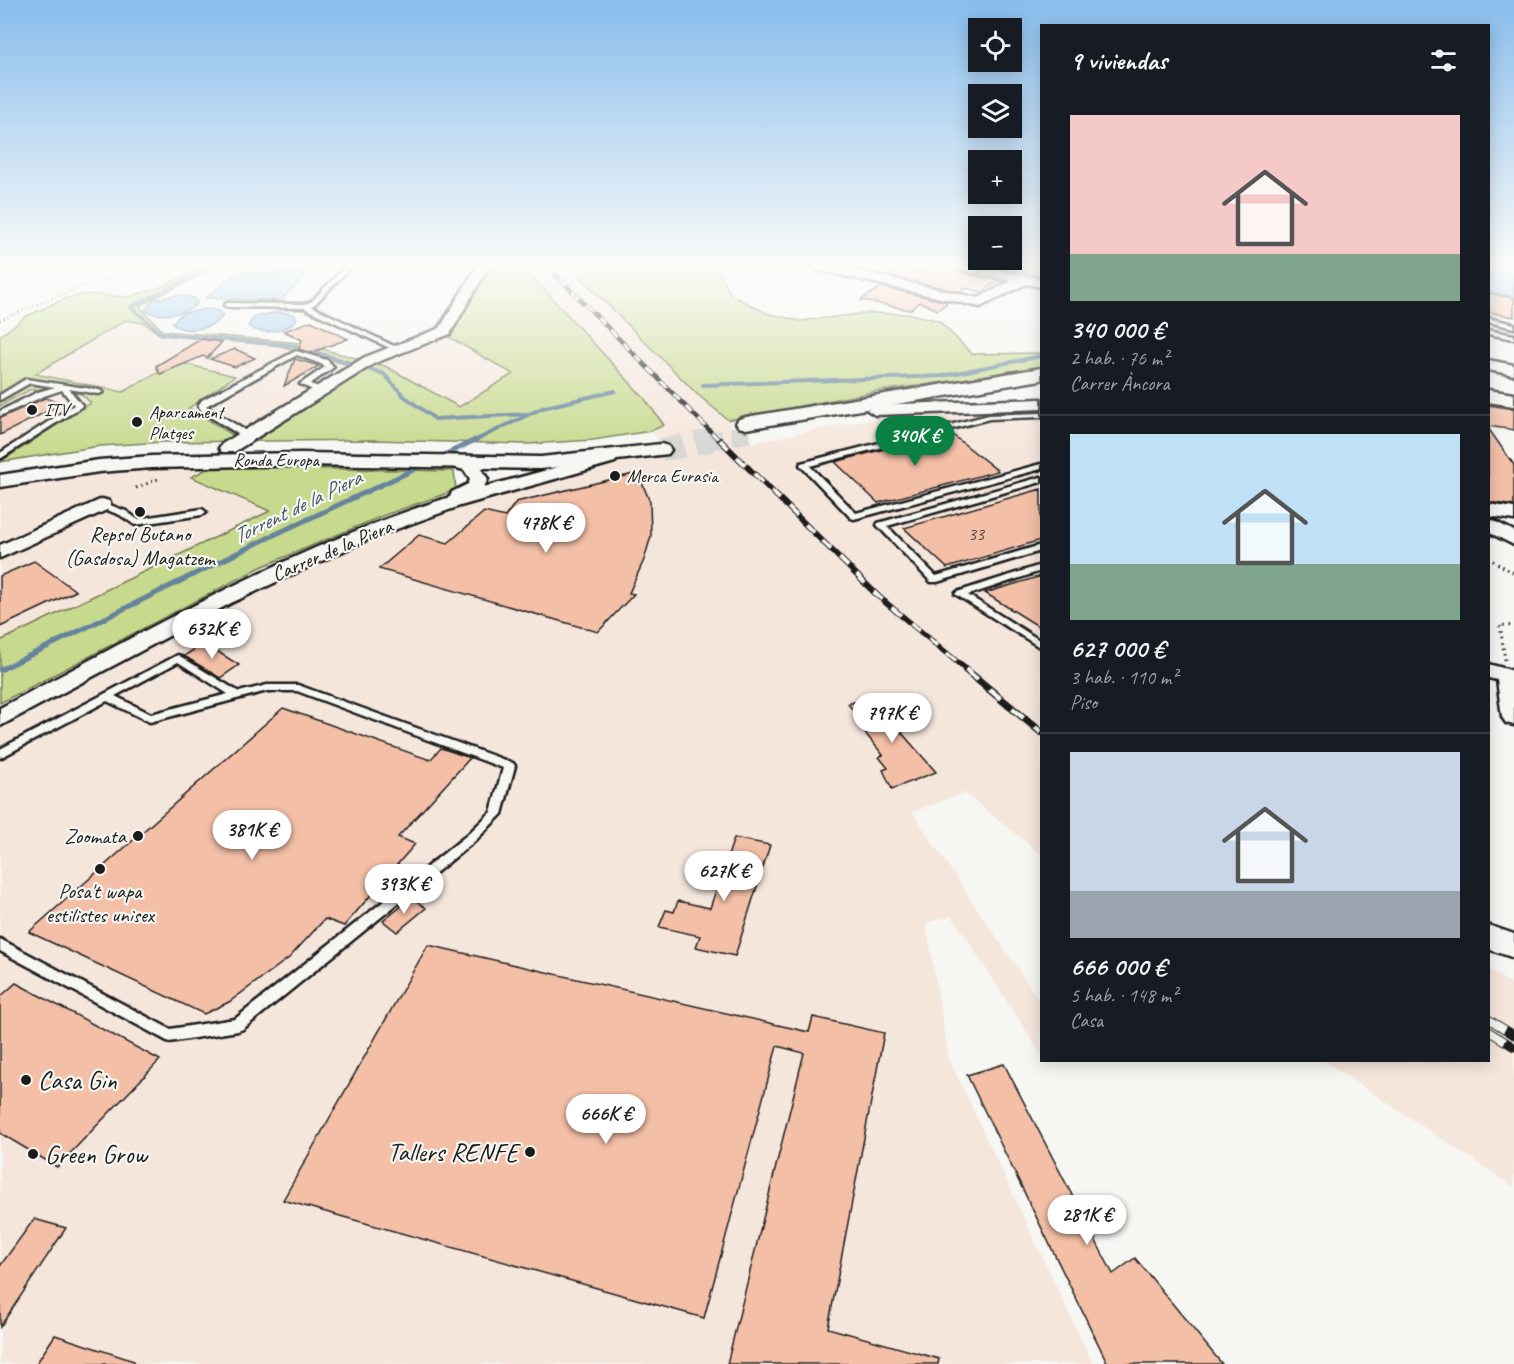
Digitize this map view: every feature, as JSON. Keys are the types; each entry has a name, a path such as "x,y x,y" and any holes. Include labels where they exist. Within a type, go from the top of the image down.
{"street":[{"path":"243,443 370,360 446,330"},
{"path":"1490,365 1514,370"},
{"path":"1040,374 751,428 875,411 1040,383"},
{"path":"1490,388 1514,392"},
{"path":"1490,396 1514,400"},
{"path":"875,411 1040,404"},
{"name":"Ronda Europa","path":"0,469 137,452 243,443 415,450 579,450 658,445 609,458 541,463 223,459 99,466 0,481"},
{"name":"Carrer de la Piera","path":"0,718 266,578 361,535 443,504 609,458"},
{"name":"Carrer de la Piera","path":"443,504 474,487 479,478 470,466 457,462"},
{"path":"0,552 102,505"},
{"path":"1490,510 1514,514"},
{"path":"1490,525 1514,539"},
{"path":"1490,672 1507,676 1514,717"},
{"path":"1490,938 1514,946"}],"lane":[{"path":"355,330 396,349"},
{"path":"1490,332 1514,337"},
{"path":"243,443 202,406 205,402 296,353 330,367 304,384 322,391"},
{"path":"0,398 29,381 99,392"},
{"path":"0,414 41,394 66,386"},
{"path":"0,457 78,405 65,391 66,386"},
{"path":"1040,415 989,417 804,465 854,516 1040,466"},
{"path":"1040,479 881,525 934,580 1040,548"},
{"path":"102,505 123,513 135,522 202,512"},
{"path":"1040,568 960,594 1040,644"},
{"path":"0,754 178,658 237,695"},
{"path":"0,945 169,1036 238,1025 471,838 495,814 509,766 298,688 267,688 150,718 106,696"}],"path":[{"path":"136,488 165,475"},
{"path":"1490,559 1514,573"},
{"path":"1502,642 1500,625 1514,626"}],"shaded area":[{"path":"110,330 153,330 159,334 281,346 353,367 236,437 189,408 234,376 177,362 123,392 34,374"},
{"path":"581,330 633,330 697,394 751,443 885,416 1040,409 1040,853 965,793 912,812 1040,1002 1040,1052 952,916 926,923 949,1059 1093,1364 0,1364 0,703 261,567 382,516 456,490 520,474 668,453 651,431 663,424 644,398"},
{"path":"445,335 513,374 459,407 385,366 374,364"},
{"name":"ITV","path":"47,389 81,394 91,403 0,461 0,406 29,390"},
{"path":"211,467 192,477 271,511 0,641 0,488 108,471"},
{"path":"1490,970 1514,986 1514,1187 1326,1062 1490,1062"}],"green space":[{"path":"9,330 110,330 35,374 123,392 177,362 235,376 189,408 236,437 352,366 281,346 159,334 153,330 300,343 385,366 459,407 513,374 436,330 581,330 644,398 664,425 651,431 593,440 527,444 374,440 164,442 100,446 0,462 91,403 81,394 47,389 29,390 0,406 0,336"},
{"path":"633,330 948,330 972,354 1040,353 1040,369 878,391 728,420 697,394"},
{"path":"211,467 454,471 456,490 382,516 261,567 0,703 0,641 270,511 191,477"}],"water":[{"path":"255,330 282,330 267,332"}],"building":[{"path":"329,330 348,339 310,353 299,349 302,340 284,331"},
{"path":"201,339 222,342 207,358 203,356 160,374 156,366"},
{"path":"235,349 255,358 235,367 210,359"},
{"path":"295,359 319,366 284,386"},
{"name":"ITV","path":"45,398 64,403 0,435 0,418"},
{"path":"1490,405 1514,409 1514,430 1490,426"},
{"path":"1490,431 1514,465 1514,506 1490,502"},
{"path":"949,432 998,471 878,503 835,462"},
{"path":"638,473 650,502 651,536 644,560 629,593 634,594 598,632 379,569 419,535 448,543 484,512 505,517 516,502"},
{"path":"1040,489 1040,540 947,568 904,528"},
{"path":"34,561 76,591 0,627 0,576"},
{"path":"1040,576 1040,627 985,593"},
{"path":"204,643 239,665 220,678 184,656"},
{"path":"873,696 936,772 892,789 883,770 888,768 879,757 883,755 865,733 870,731 848,704"},
{"path":"283,708 430,760 441,748 470,758 398,837 415,844 344,926 325,919 289,958 229,1002 204,1014 29,932"},
{"path":"734,838 770,845 735,956 696,947 700,936 659,927 666,910 674,912 678,901 710,908"},
{"path":"412,898 426,908 397,932 383,921"},
{"name":"Tallers RENFE","path":"428,945 809,1032 813,1017 884,1033 828,1328 939,1359 938,1364 727,1364 804,1053 777,1046 704,1318 283,1200"},
{"path":"16,983 160,1060 57,1167 0,1133 0,997"},
{"path":"1004,1064 1113,1274 1135,1258 1222,1364 1108,1364 967,1075"},
{"path":"34,1219 66,1228 0,1327 0,1266"},
{"path":"55,1335 134,1361 134,1364 36,1364"}],"waterway":[{"path":"157,330 162,334 297,346 384,374 404,396 435,419 527,414"},
{"name":"Torrent de la Piera","path":"703,385 942,376 1040,356"},
{"name":"Torrent de la Piera","path":"472,442 542,408 615,391"},
{"name":"Torrent de la Piera","path":"438,458 475,440"},
{"name":"Torrent de la Piera","path":"0,670 276,534 426,464"}],"tunnel":[{"path":"705,442 757,432"},
{"path":"661,450 713,440"}],"railway":[{"path":"610,330 721,442"},
{"path":"720,440 879,597 968,671"},
{"path":"966,670 1040,731"},
{"path":"1490,1020 1514,1035"},
{"path":"1490,1032 1514,1047"}],"place":[{"name":"ITV","path":"32,410"},
{"name":"Aparcament Platges","path":"137,422"},
{"name":"Merca Eurasia","path":"615,476"},
{"name":"Repsol Butano (Gasdosa) Magatzem","path":"140,512"},
{"name":"Zoomata","path":"138,836"},
{"name":"Posa't wapa estilistes unisex","path":"100,869"},
{"name":"Casa Gin","path":"26,1080"},
{"name":"Tallers RENFE","path":"530,1152"},
{"name":"Green Grow","path":"33,1154"}]}
